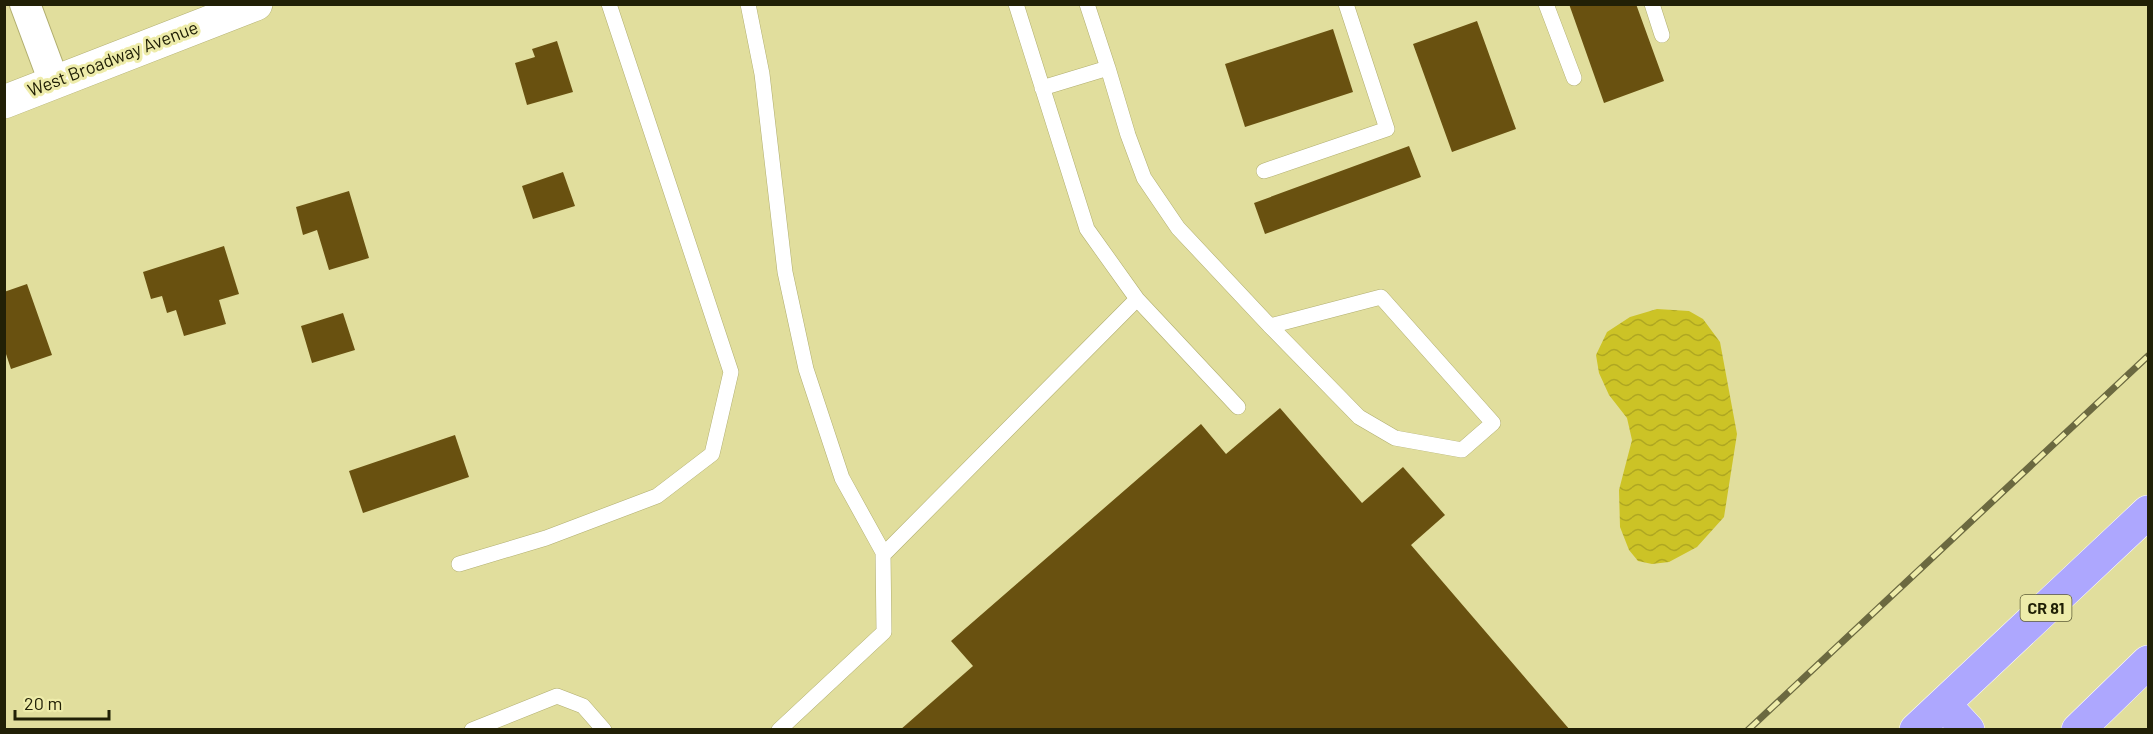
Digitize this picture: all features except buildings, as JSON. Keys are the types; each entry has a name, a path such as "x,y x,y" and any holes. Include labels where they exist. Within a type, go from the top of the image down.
{"highway":[{"name":"CR 81","path":"1916,729 2148,512"},
{"path":"2078,729 2148,662"},
{"path":"1944,704 1968,729"}],"street":[{"path":"25,4 54,82"},
{"name":"West Broadway Avenue","path":"4,102 256,4"}],"lane":[{"path":"459,564 546,538 657,496 712,454 731,372 609,4"},
{"path":"748,4 762,74 785,272 806,369 842,478 883,553 884,632 779,729"},
{"path":"1016,4 1087,229 1137,298 1238,407"},
{"path":"1087,4 1144,178 1178,228 1270,326 1359,417 1395,438 1462,450 1493,423 1381,297 1270,326"},
{"path":"1264,171 1387,129 1346,4"},
{"path":"1546,4 1574,78"},
{"path":"1652,4 1662,35"},
{"path":"1042,88 1108,68"},
{"path":"883,553 1137,298"},
{"path":"472,729 557,696 583,706 604,729"}],"water":[{"path":"1657,309 1689,311 1703,319 1720,342 1737,434 1724,517 1697,547 1669,562 1652,564 1638,561 1629,550 1620,527 1619,490 1632,440 1627,418 1609,395 1599,373 1596,355 1607,332 1630,317"}],"railway":[{"path":"1748,730 2148,356"}]}
